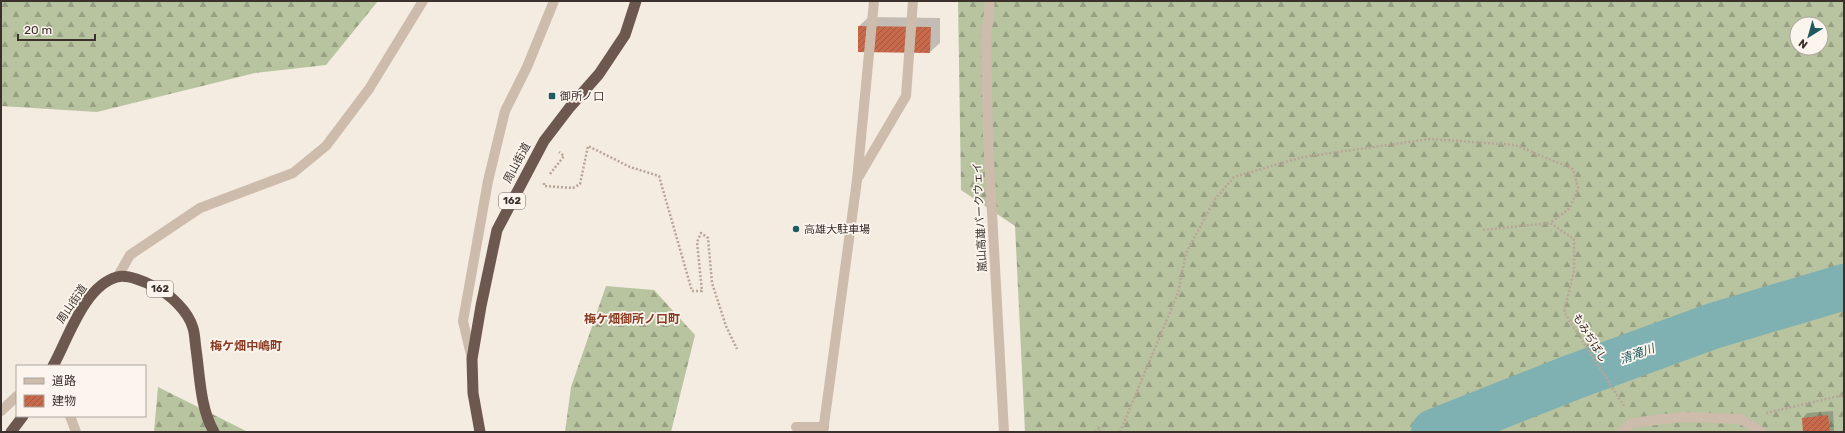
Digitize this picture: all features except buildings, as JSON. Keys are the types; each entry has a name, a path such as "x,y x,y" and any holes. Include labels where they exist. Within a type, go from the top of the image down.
{"highway":[{"name":"周山街道","path":"480,432 473,393 472,360 481,306 498,230 544,141 570,107 599,74 625,35 636,1"},
{"name":"周山街道","path":"53,365 72,324 90,298 104,283 118,276"},
{"name":"162","path":"118,276 141,280 164,291 184,311 193,328 203,400 214,432"},
{"path":"11,432 22,417"}],"street":[{"path":"118,276 130,255 200,208 294,174 326,146 369,89 423,1"},
{"path":"472,360 463,321 488,181 505,111 527,67 554,1"},
{"path":"796,427 823,429 857,180 874,1"},
{"path":"857,180 906,96 913,1"},
{"name":"嵐山高雄パークウェイ","path":"990,1 986,38 988,139 1004,432"},
{"path":"1,411 16,397"},
{"path":"70,417 76,432"},
{"path":"1621,432 1632,423 1681,417 1741,419 1762,432"}],"path":[{"path":"1120,432 1178,293 1186,253 1215,199 1234,177 1303,157 1430,139 1515,145 1573,169 1578,188 1570,208 1550,223 1483,230"},
{"path":"544,141 564,156 545,180 544,186 573,188 580,184 588,146 630,167 659,176 692,291 702,290 697,242 700,232 708,238 712,283 726,326 737,348"},
{"name":"もみぢばし","path":"1550,223 1574,239 1574,271 1564,312 1624,406"},
{"path":"1741,419 1844,395"},
{"path":"1095,432 1099,428 1100,432"}],"green space":[{"path":"1,1 378,1 326,65 255,73 97,112 1,106"},
{"path":"958,1 1844,1 1844,432 1025,432 1015,226 961,190"},
{"path":"606,286 654,290 695,335 671,432 565,432 571,387"},
{"path":"158,387 248,432 154,432"}],"waterway":[{"name":"清滝川","path":"1434,432 1573,377 1713,326 1844,287"}],"place":[{"name":"御所ノ口","path":"552,96"},
{"name":"高雄大駐車場","path":"796,229"}],"district":[{"name":"梅ケ畑御所ノ口町","path":"632,319"},
{"name":"梅ケ畑中嶋町","path":"246,346"}]}
